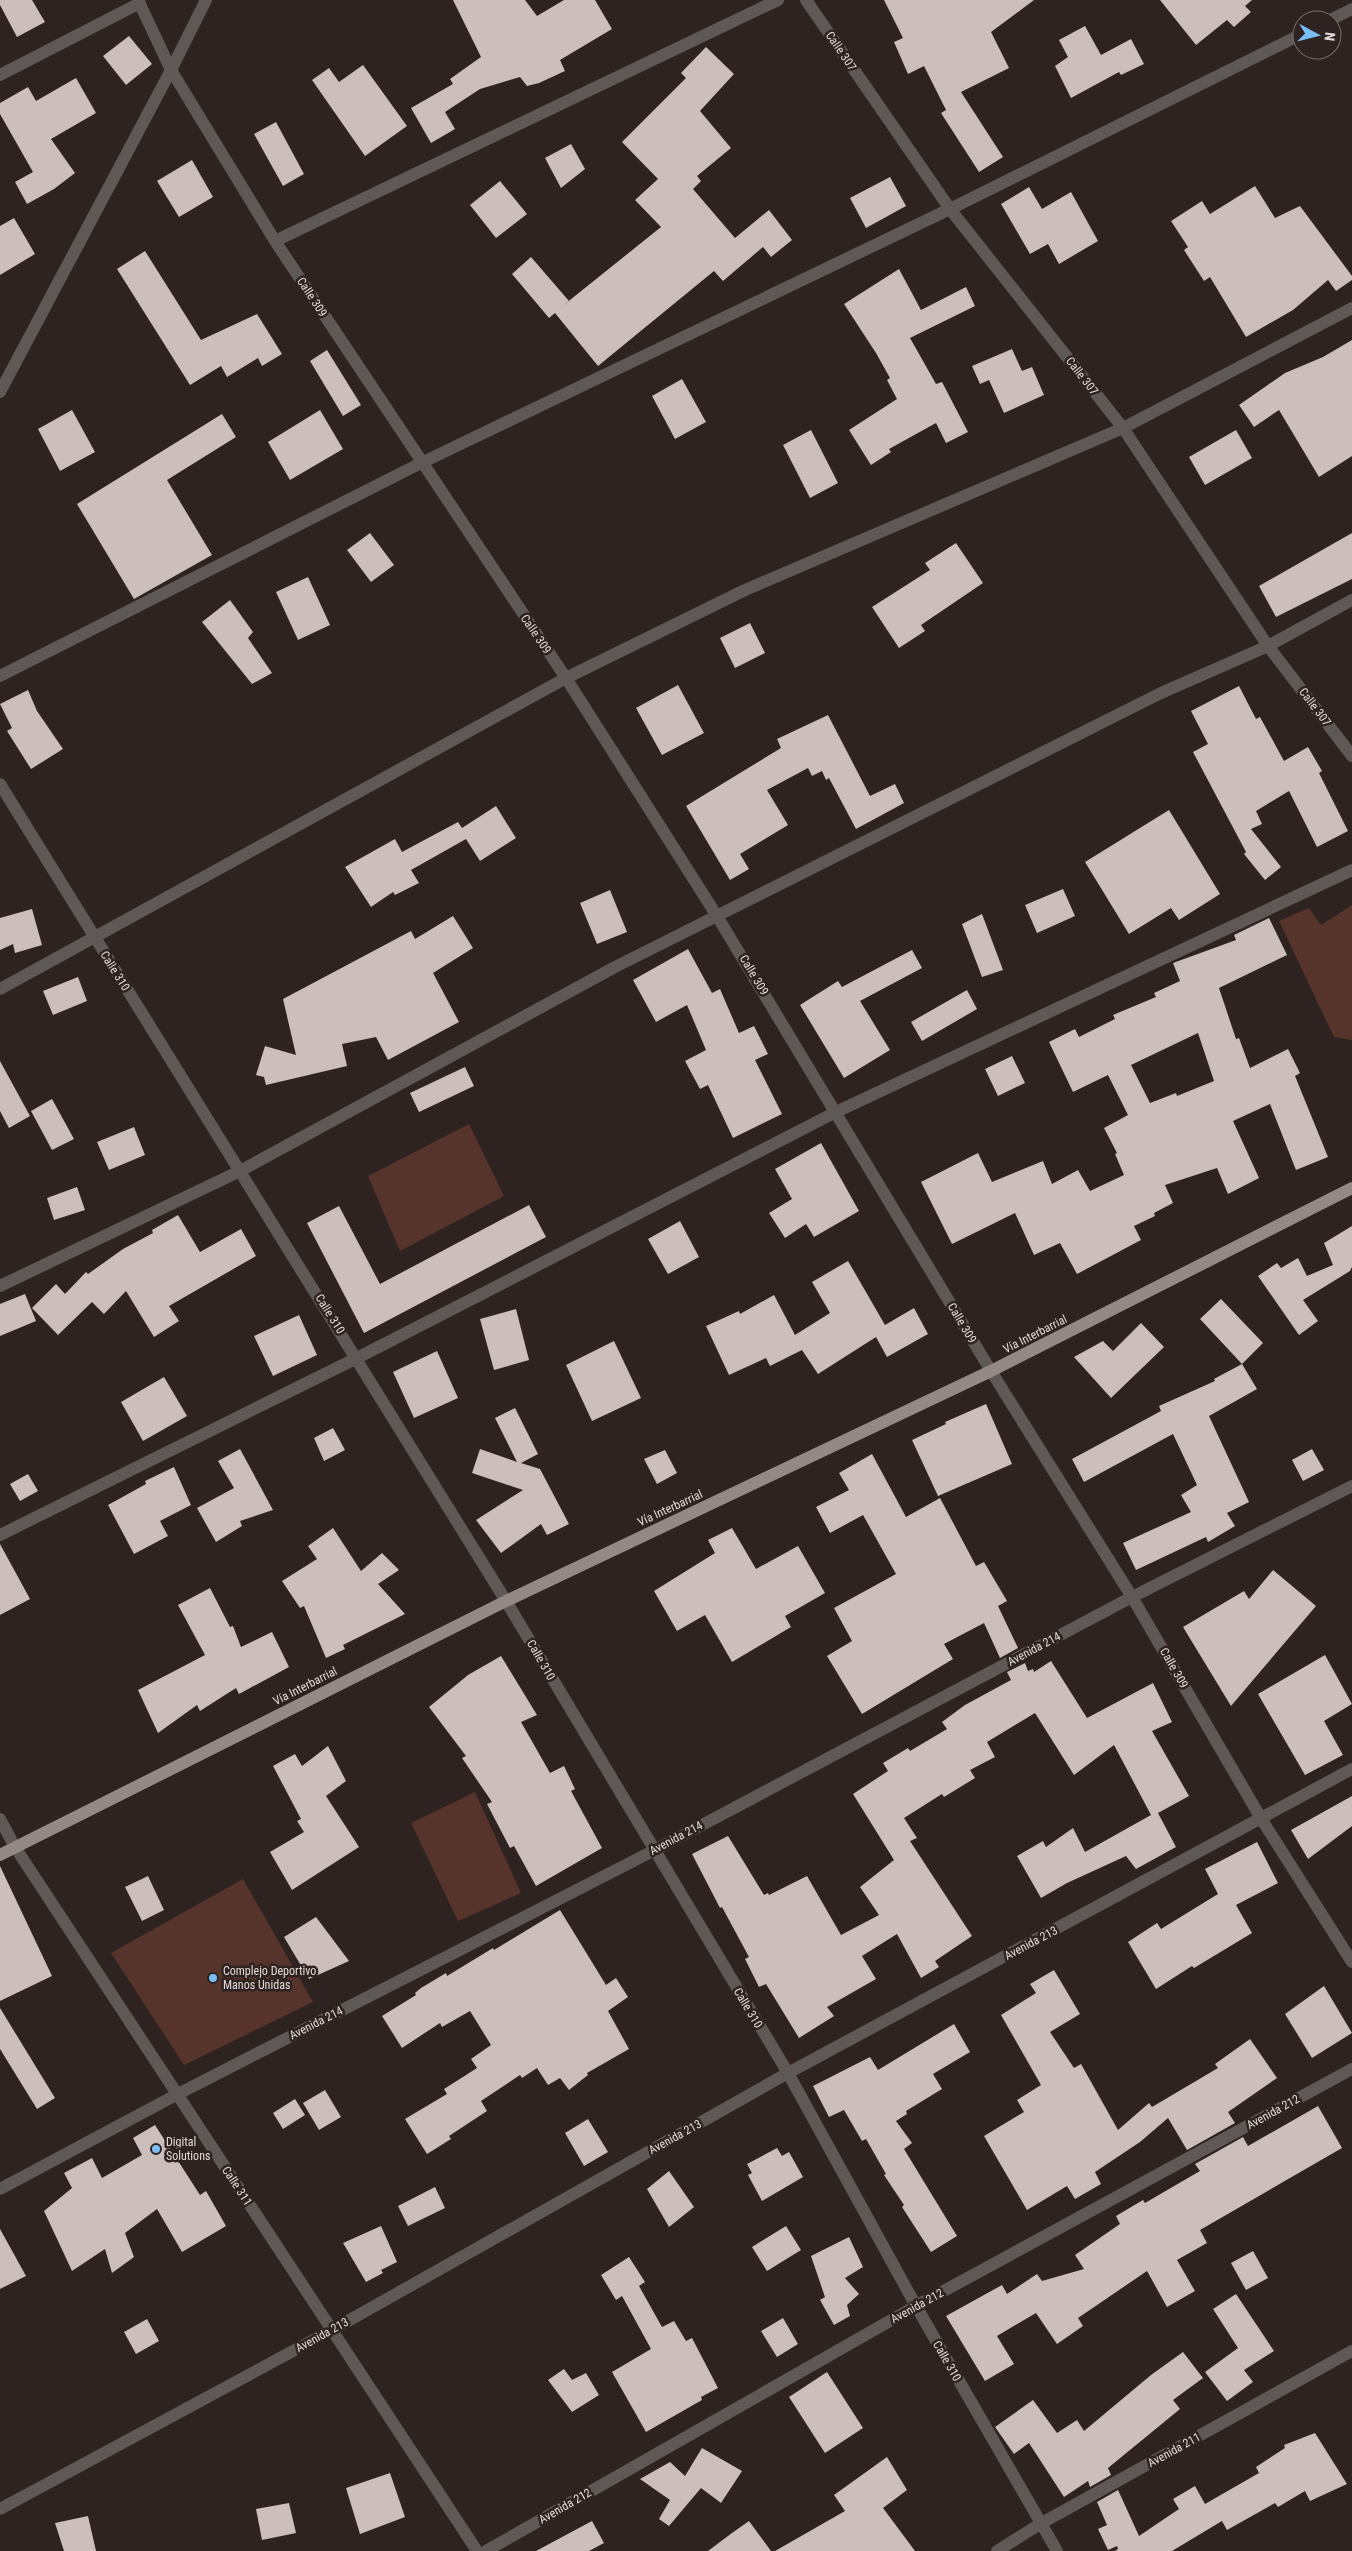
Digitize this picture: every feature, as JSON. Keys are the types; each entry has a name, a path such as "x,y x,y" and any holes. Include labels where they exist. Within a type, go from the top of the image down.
{"main road":[{"name":"Vía Interbarrial","path":"0,1855 506,1601 991,1371 1352,1188"}],"street":[{"path":"0,392 171,70 206,0"},
{"path":"275,241 778,0"},
{"name":"Calle 307","path":"806,0 950,209 1123,428 1268,646 1352,756"},
{"path":"0,75 139,1"},
{"name":"Calle 309","path":"139,1 171,70 275,241 420,463 566,678 718,916 991,1371 1132,1596 1262,1820 1351,1958"},
{"path":"0,676 420,463 950,209 1292,39"},
{"path":"0,989 566,678 745,590 1123,428 1352,308"},
{"path":"0,1286 240,1171 615,967 1161,693 1268,646 1352,600"},
{"name":"Calle 310","path":"0,784 506,1601 653,1851 788,2073 916,2306 1057,2551"},
{"path":"0,1535 357,1358 836,1112 1352,870"},
{"name":"Avenida 214","path":"0,2189 176,2095 653,1851 1132,1596 1352,1486"},
{"name":"Avenida 213","path":"0,2509 332,2330 788,2073 1262,1820 1352,1769"},
{"name":"Calle 311","path":"0,1819 15,1847 176,2095 477,2551"},
{"name":"Avenida 212","path":"486,2551 916,2306 1352,2069"},
{"name":"Avenida 211","path":"997,2551 1040,2524 1352,2352"}],"shaded area":[{"path":"1352,905 1352,1040 1334,1037 1279,921 1309,908 1321,925"},
{"path":"469,1124 504,1196 400,1251 368,1176"},
{"path":"475,1792 521,1893 458,1921 411,1823"},
{"name":"Complejo Deportivo Manos Unidas","path":"243,1879 313,2002 184,2065 111,1953"}],"building":[{"path":"0,0 32,0 45,22 17,37 0,5"},
{"path":"453,0 525,0 537,16 564,0 595,0 612,29 560,60 565,71 539,83 527,86 520,77 480,89 445,112 455,129 431,143 411,108 453,84 450,79 481,57"},
{"path":"884,0 1034,0 991,32 1009,68 961,92 1003,157 979,172 941,113 946,110 924,66 908,74 894,42 903,38"},
{"path":"1160,0 1252,0 1245,6 1251,12 1234,27 1227,20 1196,45"},
{"path":"1085,26 1101,55 1131,39 1144,64 1121,75 1119,72 1071,98 1055,66 1068,57 1059,40"},
{"path":"129,36 152,64 126,85 103,56"},
{"path":"706,47 734,74 700,111 731,148 697,176 701,181 693,189 735,238 769,210 792,240 771,257 763,247 723,281 714,271 598,366 555,313 549,318 512,274 531,257 569,301 661,227 635,200 658,179 622,142 686,78 681,73"},
{"path":"363,65 407,126 365,156 312,80 329,68 339,82"},
{"path":"76,78 96,113 51,139 75,173 54,189 27,204 15,182 33,172 0,114 0,103 28,87 36,101"},
{"path":"276,122 304,174 283,186 254,134"},
{"path":"571,144 585,169 561,188 545,158"},
{"path":"192,160 213,197 179,217 157,181"},
{"path":"890,177 906,206 866,228 850,198"},
{"path":"500,181 527,214 496,238 470,205"},
{"path":"1255,186 1275,218 1300,206 1352,276 1352,280 1336,291 1328,280 1293,310 1246,337 1210,277 1204,281 1184,250 1188,247 1171,221 1202,201 1210,214"},
{"path":"1029,187 1042,209 1071,192 1098,241 1059,264 1048,244 1030,254 1001,204"},
{"path":"14,218 35,254 0,275 0,226"},
{"path":"145,251 201,340 257,314 282,354 262,366 258,358 227,377 221,366 190,385 117,269"},
{"path":"899,269 921,310 966,287 975,306 910,338 936,384 942,382 968,432 946,443 936,423 889,449 891,452 871,465 849,430 897,399 887,380 890,378 844,304"},
{"path":"1352,340 1352,456 1319,477 1279,410 1254,427 1239,405 1285,373 1323,357"},
{"path":"1012,349 1022,371 1032,367 1044,395 1004,413 989,380 980,384 972,366"},
{"path":"327,350 361,405 343,416 310,361"},
{"path":"682,379 706,422 675,439 652,396"},
{"path":"72,410 95,452 60,471 38,429"},
{"path":"320,410 343,449 290,480 268,442"},
{"path":"222,414 236,437 167,480 212,555 134,599 77,504"},
{"path":"811,430 838,483 810,498 783,445"},
{"path":"1236,430 1252,458 1205,485 1189,457"},
{"path":"370,533 394,565 371,582 347,550"},
{"path":"1352,533 1352,579 1276,617 1259,586"},
{"path":"956,543 983,583 921,625 925,631 899,648 872,607 930,570 925,563"},
{"path":"308,577 330,625 298,640 276,592"},
{"path":"230,600 253,632 248,638 272,673 252,684 202,622"},
{"path":"750,623 765,653 735,668 720,638"},
{"path":"678,685 704,733 662,755 636,708"},
{"path":"1239,686 1256,719 1260,717 1284,761 1308,747 1322,771 1319,773 1348,831 1317,847 1289,791 1256,811 1262,824 1251,829 1281,867 1265,880 1244,854 1246,852 1193,752 1208,744 1191,711"},
{"path":"28,690 37,711 63,749 31,769 7,731 12,728 0,704"},
{"path":"828,715 870,796 895,784 904,803 856,829 829,778 826,780 822,771 812,776 808,768 767,790 788,825 740,854 749,869 730,880 686,806 781,748 777,739"},
{"path":"496,806 516,838 480,861 466,839 411,870 419,883 395,895 393,892 371,907 345,867 395,839 402,852 458,822 462,828"},
{"path":"1169,810 1220,894 1179,920 1171,908 1129,934 1085,862"},
{"path":"1063,889 1075,916 1037,933 1025,905"},
{"path":"610,890 627,932 597,944 580,903"},
{"path":"32,909 42,945 15,953 13,944 0,950 0,918"},
{"path":"982,914 1003,970 982,977 962,924"},
{"path":"453,916 473,948 433,973 459,1022 388,1060 376,1037 342,1044 347,1066 266,1085 264,1077 256,1075 265,1046 296,1055 283,999 411,931 415,939"},
{"path":"1269,918 1287,955 1219,988 1236,1039 1239,1038 1250,1068 1288,1049 1300,1073 1295,1076 1328,1157 1296,1170 1270,1104 1233,1121 1259,1178 1228,1194 1217,1168 1165,1185 1173,1203 1154,1213 1155,1216 1134,1226 1141,1240 1077,1274 1060,1243 1034,1255 1015,1213 952,1244 921,1182 978,1153 992,1182 1043,1161 1052,1184 1078,1170 1090,1191 1124,1175 1115,1154 1117,1153 1104,1128 1128,1115 1108,1075 1073,1092 1049,1042 1075,1029 1079,1037 1115,1019 1113,1015 1156,997 1154,993 1180,981 1173,963 1236,940 1234,935","holes":["1198,1033 1214,1081 1177,1096 1176,1093 1150,1103 1131,1065"]},
{"path":"688,949 712,993 720,989 739,1033 754,1026 768,1054 755,1060 782,1114 733,1138 708,1085 700,1089 685,1061 706,1050 687,1005 656,1022 633,980"},
{"path":"912,950 922,968 860,1001 890,1050 844,1078 800,1005 838,981 842,987"},
{"path":"78,977 87,1001 53,1015 43,991"},
{"path":"967,990 977,1009 922,1041 911,1022"},
{"path":"1012,1056 1025,1083 998,1096 985,1069"},
{"path":"0,1061 30,1116 9,1128 0,1111"},
{"path":"465,1067 474,1086 419,1112 410,1093"},
{"path":"52,1099 74,1139 52,1150 31,1111"},
{"path":"134,1127 145,1155 109,1170 97,1142"},
{"path":"821,1143 859,1211 814,1237 806,1224 785,1238 769,1213 792,1199 775,1169"},
{"path":"77,1187 85,1210 54,1220 47,1198"},
{"path":"529,1205 546,1237 364,1333 307,1223 339,1206 380,1284"},
{"path":"178,1215 200,1252 241,1229 256,1256 169,1306 179,1321 154,1337 126,1291 104,1314 92,1302 58,1335 32,1308 56,1284 65,1294 86,1272 88,1274 123,1249 153,1233 152,1230"},
{"path":"680,1221 699,1257 668,1274 648,1239"},
{"path":"1352,1226 1352,1267 1350,1271 1303,1300 1318,1321 1299,1335 1258,1276 1277,1263 1281,1268 1298,1258 1307,1276 1333,1265 1324,1243"},
{"path":"848,1261 885,1325 914,1308 928,1334 887,1357 876,1337 818,1374 802,1350 770,1366 766,1358 729,1375 706,1326 739,1311 740,1314 774,1295 795,1335 830,1313 812,1282"},
{"path":"25,1294 36,1321 0,1336 0,1304"},
{"path":"1221,1299 1263,1343 1242,1364 1200,1319"},
{"path":"516,1309 529,1360 494,1370 480,1319"},
{"path":"299,1315 317,1355 273,1376 254,1336"},
{"path":"1141,1323 1164,1347 1111,1398 1074,1357 1103,1341 1113,1351"},
{"path":"614,1341 641,1398 592,1421 566,1365"},
{"path":"437,1351 458,1398 414,1418 393,1372"},
{"path":"1242,1364 1257,1389 1209,1416 1249,1502 1227,1513 1235,1526 1208,1542 1206,1537 1136,1570 1123,1543 1191,1512 1181,1495 1197,1485 1173,1434 1084,1482 1072,1459 1161,1411 1159,1406 1215,1381 1214,1379"},
{"path":"164,1377 187,1416 143,1441 121,1402"},
{"path":"986,1404 1012,1464 938,1496 912,1440 946,1424 945,1422"},
{"path":"515,1408 538,1454 521,1463 540,1469 569,1524 547,1535 541,1524 501,1553 476,1520 523,1490 472,1473 480,1449 517,1462 495,1418"},
{"path":"333,1428 345,1450 324,1461 314,1438"},
{"path":"240,1449 273,1510 240,1521 242,1526 216,1542 197,1508 234,1488 218,1461"},
{"path":"1312,1449 1324,1470 1303,1481 1292,1460"},
{"path":"665,1450 677,1473 657,1484 644,1459"},
{"path":"872,1454 906,1517 940,1498 976,1566 984,1562 1007,1601 998,1606 1018,1648 1000,1658 984,1623 944,1644 953,1659 862,1714 827,1656 852,1641 834,1608 896,1574 863,1515 830,1533 816,1507 849,1490 839,1473"},
{"path":"174,1467 191,1505 160,1521 168,1536 134,1554 108,1505 146,1484 145,1481"},
{"path":"28,1474 38,1491 20,1501 10,1484"},
{"path":"333,1528 361,1571 382,1553 399,1570 378,1584 405,1614 343,1645 345,1649 326,1658 304,1606 300,1608 282,1581 317,1559 308,1546"},
{"path":"732,1528 756,1569 798,1546 825,1593 785,1616 791,1627 732,1662 705,1615 677,1631 654,1591 715,1553 708,1540"},
{"path":"0,1544 30,1599 0,1615"},
{"path":"1273,1570 1316,1606 1231,1706 1183,1627 1244,1591 1249,1599"},
{"path":"210,1588 230,1627 233,1626 241,1647 272,1632 289,1667 239,1694 236,1688 200,1711 197,1705 158,1733 138,1690 205,1655 178,1605"},
{"path":"1325,1655 1352,1704 1324,1721 1343,1755 1305,1775 1258,1694"},
{"path":"501,1656 537,1715 521,1722 550,1773 564,1766 575,1789 571,1791 602,1848 536,1886 514,1846 510,1848 487,1804 492,1802 462,1758 466,1756 429,1707 468,1675"},
{"path":"1051,1661 1087,1718 1153,1683 1172,1722 1152,1731 1189,1796 1158,1813 1176,1847 1136,1869 1126,1856 1067,1883 1041,1898 1017,1856 1043,1841 1046,1847 1073,1828 1085,1852 1151,1815 1114,1745 1074,1775 1035,1713 987,1742 995,1757 970,1770 975,1778 944,1797 942,1794 904,1818 917,1838 910,1841 972,1936 935,1961 939,1967 921,1978 897,1934 862,1956 876,1979 827,2007 834,2016 799,2038 766,1984 759,1987 745,1959 749,1957 722,1907 720,1908 692,1854 728,1836 764,1895 768,1893 769,1895 807,1876 841,1935 879,1915 860,1887 894,1860 853,1794 888,1771 883,1763 908,1748 910,1751 947,1729 942,1722 965,1705 1011,1680 1007,1672 1025,1663 1028,1671 1033,1669 1034,1672"},
{"path":"328,1746 346,1781 326,1796 359,1847 292,1890 270,1852 304,1832 297,1821 301,1819 273,1766 295,1754 302,1766"},
{"path":"1352,1796 1352,1826 1308,1859 1291,1830"},
{"path":"1257,1842 1278,1883 1236,1905 1252,1933 1194,1968 1192,1966 1156,1989 1128,1942 1157,1923 1161,1929 1218,1894 1205,1869"},
{"path":"0,1866 52,1976 0,2001"},
{"path":"148,1876 164,1910 142,1921 125,1887"},
{"path":"560,1910 606,1985 616,1978 628,1997 608,2011 629,2049 587,2073 588,2075 569,2090 560,2078 548,2085 537,2068 522,2078 520,2075 481,2101 487,2111 449,2136 451,2139 427,2154 405,2119 447,2094 444,2089 477,2068 471,2059 491,2045 470,2011 442,2027 440,2023 402,2048 382,2016 416,1995 415,1993 421,1988 446,1973 447,1976"},
{"path":"316,1917 349,1961 309,1979 284,1937"},
{"path":"1054,1970 1080,2014 1050,2032 1074,2068 1081,2064 1118,2130 1149,2103 1152,2107 1218,2068 1215,2064 1250,2039 1277,2078 1228,2112 1235,2123 1187,2150 1168,2118 1140,2142 1095,2172 1101,2184 1075,2199 1067,2186 1027,2210 984,2136 1024,2112 1017,2100 1041,2085 1001,2015 1036,1993 1030,1984"},
{"path":"1324,1986 1352,2033 1312,2058 1285,2014"},
{"path":"0,2008 55,2098 37,2109 0,2049"},
{"path":"954,2024 970,2052 933,2074 942,2089 906,2111 907,2114 896,2121 912,2143 904,2149 957,2236 931,2252 902,2207 904,2205 884,2175 886,2174 866,2139 862,2141 844,2110 829,2117 813,2086 870,2057 878,2070"},
{"path":"325,2090 341,2117 319,2130 303,2103"},
{"path":"295,2099 305,2115 283,2129 273,2113"},
{"path":"1318,2106 1342,2148 1200,2230 1207,2243 1177,2260 1195,2291 1167,2307 1147,2271 1078,2318 1083,2326 1057,2344 1036,2313 997,2336 1014,2364 985,2381 946,2316 1002,2285 1007,2294 1037,2274 1042,2281 1084,2269 1075,2255 1120,2224 1116,2216 1143,2200 1145,2203 1200,2171 1195,2164 1243,2137 1248,2146"},
{"path":"588,2119 608,2152 584,2166 565,2133"},
{"path":"155,2125 200,2195 206,2191 226,2226 182,2252 157,2209 125,2233 134,2257 112,2273 105,2249 72,2271 44,2211 72,2188 64,2173 92,2158 102,2178 142,2155 133,2138"},
{"path":"777,2148 782,2156 789,2152 803,2177 762,2201 748,2175 752,2173 747,2164"},
{"path":"669,2171 694,2207 669,2227 647,2189"},
{"path":"435,2187 445,2208 408,2226 398,2206"},
{"path":"381,2226 397,2262 381,2270 383,2273 366,2282 343,2243"},
{"path":"786,2226 801,2250 767,2271 752,2247"},
{"path":"0,2229 26,2276 0,2289"},
{"path":"849,2237 863,2267 845,2278 859,2294 847,2305 850,2316 834,2325 820,2300 825,2297 811,2256"},
{"path":"1253,2251 1268,2278 1246,2290 1231,2263"},
{"path":"629,2257 645,2282 639,2286 662,2327 674,2321 686,2341 692,2338 718,2388 701,2397 702,2400 646,2432 612,2372 651,2349 622,2296 616,2300 601,2275"},
{"path":"1236,2294 1274,2351 1244,2370 1253,2382 1227,2401 1205,2372 1238,2348 1213,2309"},
{"path":"783,2318 798,2344 777,2357 761,2331"},
{"path":"147,2319 159,2341 136,2354 124,2332"},
{"path":"1183,2352 1203,2378 1173,2400 1180,2409 1108,2468 1111,2475 1090,2487 1088,2481 1064,2497 1029,2443 1014,2454 995,2427 1033,2400 1057,2433 1077,2420 1084,2431 1151,2375"},
{"path":"564,2369 572,2380 586,2373 599,2395 572,2412 548,2380"},
{"path":"827,2372 863,2428 825,2453 789,2397"},
{"path":"1315,2433 1347,2484 1310,2501 1305,2491 1278,2507 1275,2503 1227,2530 1222,2521 1172,2551 1115,2551 1118,2549 1117,2546 1108,2550 1098,2529 1107,2525 1097,2502 1118,2490 1139,2536 1179,2509 1173,2499 1195,2486 1205,2504 1259,2473 1256,2467 1285,2448 1284,2445"},
{"path":"702,2448 742,2471 721,2503 701,2488 669,2526 659,2519 670,2500 640,2479 670,2462 685,2476"},
{"path":"887,2457 907,2490 883,2508 915,2551 775,2551 845,2511 834,2495"},
{"path":"390,2473 405,2517 360,2534 346,2488"},
{"path":"289,2503 296,2533 262,2540 256,2509"},
{"path":"88,2516 96,2551 64,2551 55,2523"},
{"path":"592,2521 604,2543 589,2551 536,2551"},
{"path":"749,2521 771,2551 708,2551 732,2533"}],"place":[{"name":"Complejo Deportivo Manos Unidas","path":"213,1978"},
{"name":"Digital Solutions","path":"156,2149"}]}
